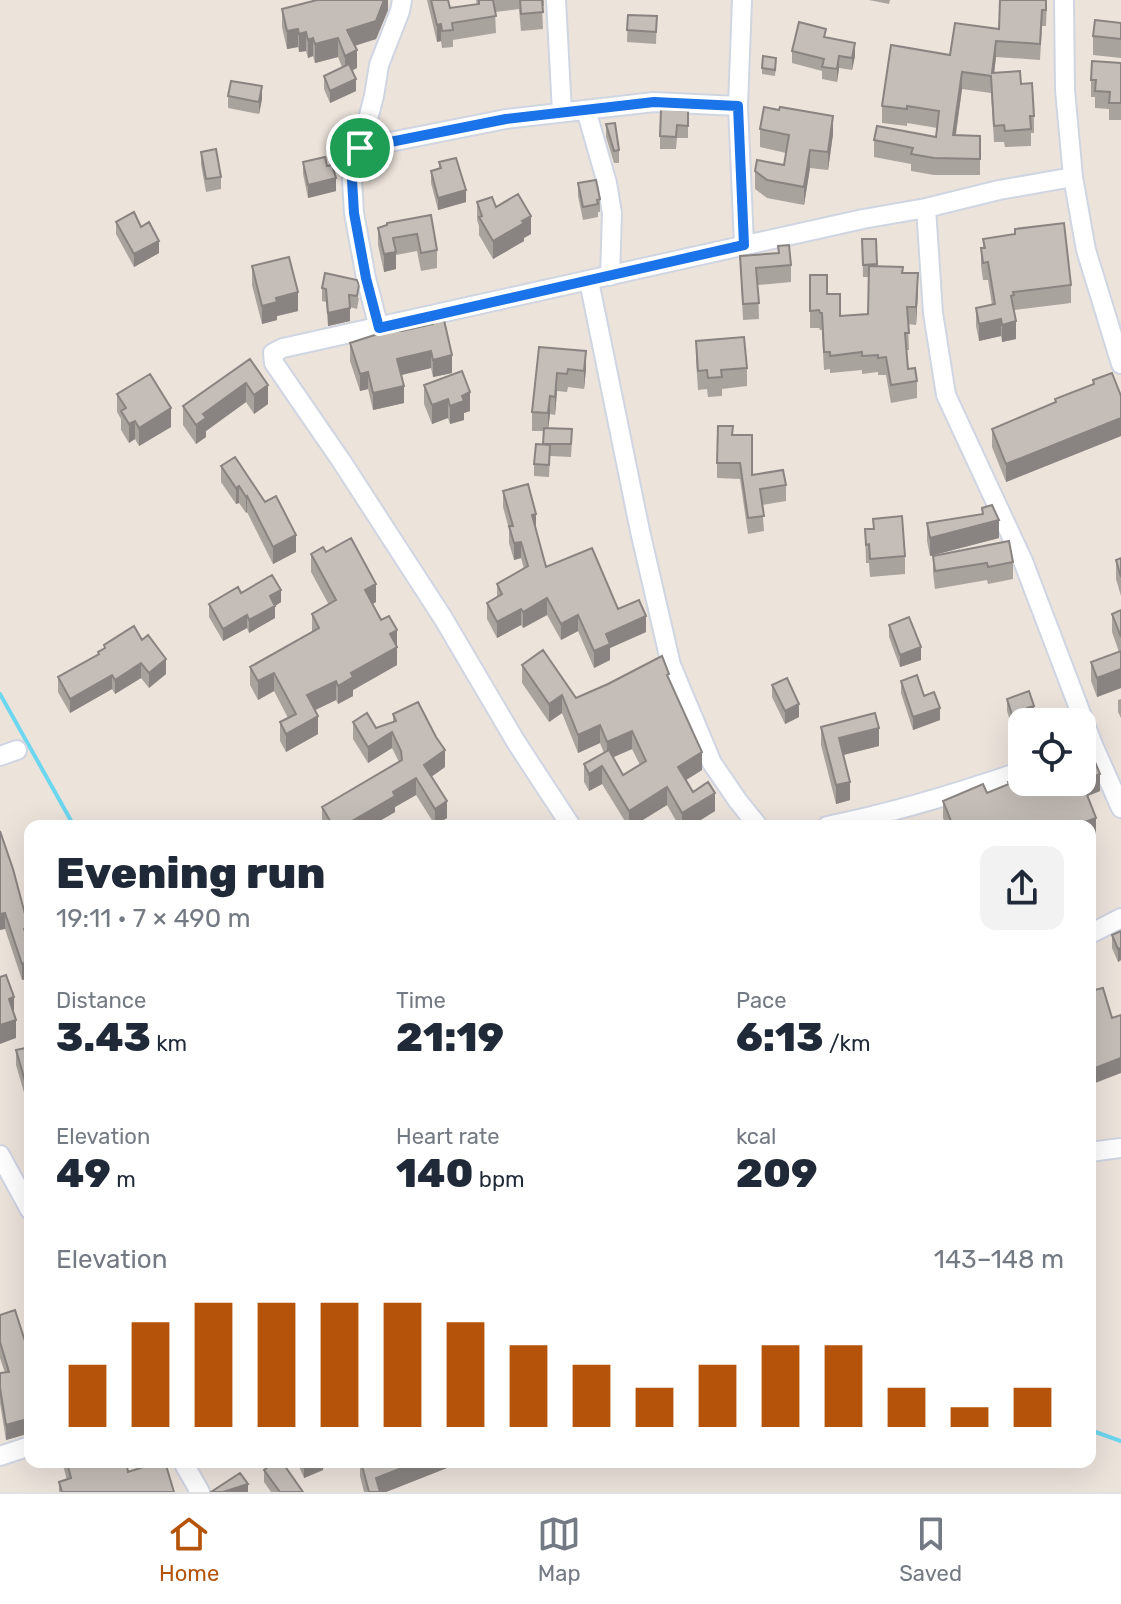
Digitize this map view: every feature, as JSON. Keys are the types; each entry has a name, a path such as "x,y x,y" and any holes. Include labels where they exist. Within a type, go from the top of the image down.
{"street":[{"path":"379,328 354,213 352,180 379,65 402,0"},
{"path":"556,0 562,112"},
{"path":"742,0 738,106 744,245"},
{"path":"1064,0 1065,90 1073,177 1086,250 1101,299 1117,332 1121,364"},
{"path":"360,148 506,119 562,112 654,102 738,106"},
{"path":"586,110 607,183 612,213 610,276"},
{"path":"567,820 516,742 443,618 274,363 273,353 283,348 744,245 1073,177"},
{"path":"926,208 933,313 946,395 1023,561 1074,708"},
{"path":"589,281 671,665 712,763 753,820"},
{"path":"1101,299 1121,308"},
{"path":"1096,762 1121,808"},
{"path":"858,820 1008,776"},
{"path":"1096,931 1121,918"},
{"path":"1096,1151 1121,1148"},
{"path":"3,1165 24,1200"},
{"path":"0,1456 24,1448"},
{"path":"186,1468 200,1492"}],"building":[{"path":"317,0 384,0 376,21 347,30 357,50 345,56 338,38 315,44 313,38 308,40 306,32 299,34 298,29 287,31 282,9"},
{"path":"431,0 448,0 450,8 479,4 479,0 493,0 496,16 452,23 453,30 442,31 441,24 437,25"},
{"path":"520,0 542,0 543,12 521,14"},
{"path":"1000,0 1046,0 1046,10 1042,10 1040,44 996,41 992,73 1020,71 1021,84 1032,83 1034,116 1030,116 1031,129 1005,131 1004,125 994,126 991,76 962,72 953,135 980,136 980,159 911,154 913,148 874,140 877,126 936,137 939,111 882,106 891,45 950,55 955,23 999,29"},
{"path":"628,15 657,16 656,32 627,30"},
{"path":"1095,20 1121,23 1121,39 1093,36"},
{"path":"799,22 826,29 824,37 855,43 852,58 839,56 837,69 822,67 824,59 792,51"},
{"path":"763,56 776,58 775,70 762,68"},
{"path":"1092,61 1121,63 1121,103 1109,103 1110,92 1095,91 1096,80 1091,80"},
{"path":"349,64 356,79 330,91 324,76"},
{"path":"231,81 262,86 259,102 228,96"},
{"path":"764,107 833,116 828,152 810,150 804,187 767,180 755,171 757,160 784,165 789,135 760,129"},
{"path":"661,109 688,111 688,126 677,125 676,137 660,136"},
{"path":"615,123 619,150 614,151 606,124"},
{"path":"216,149 221,177 206,179 201,152"},
{"path":"325,157 327,166 332,165 336,178 308,185 303,162"},
{"path":"456,158 466,190 438,198 431,171 441,168 439,162"},
{"path":"596,180 600,199 597,200 598,204 583,207 578,183"},
{"path":"518,194 531,216 493,241 479,217 482,216 477,202 492,197 496,207"},
{"path":"134,212 141,227 149,222 159,241 134,254 116,222"},
{"path":"431,215 437,250 421,253 417,234 393,238 396,252 384,254 378,228 387,223"},
{"path":"1064,223 1071,285 1013,292 1011,296 1016,321 1002,325 1001,319 979,324 976,308 995,304 988,262 983,263 983,239 1015,234 1015,229"},
{"path":"862,239 876,239 877,264 863,265"},
{"path":"789,245 791,265 756,268 759,303 743,304 740,256 779,253 778,246"},
{"path":"289,257 298,292 262,306 252,266"},
{"path":"869,266 903,267 902,273 918,273 916,307 907,307 909,333 905,333 908,369 915,368 917,381 891,385 886,357 862,356 862,352 830,356 830,352 824,352 822,313 819,310 810,311 810,275 827,275 827,294 840,294 840,316 868,314"},
{"path":"325,273 357,280 357,296 349,295 350,308 328,313 326,289 322,288"},
{"path":"444,320 452,355 433,360 431,351 397,359 404,386 373,393 368,372 360,374 350,343 390,330 402,331"},
{"path":"744,337 747,368 721,370 722,377 708,378 707,370 698,371 696,341"},
{"path":"539,347 586,351 584,371 568,369 567,374 557,373 555,397 550,396 548,413 532,412"},
{"path":"250,359 268,385 254,395 246,383 203,414 206,418 196,425 183,406"},
{"path":"462,371 470,392 462,396 464,401 450,406 448,399 432,405 424,385"},
{"path":"1112,373 1121,396 1121,418 1006,464 992,429 1056,402 1055,399 1094,384 1093,380"},
{"path":"150,374 171,408 139,428 135,421 129,424 121,411 126,408 117,394"},
{"path":"718,426 733,426 732,435 752,435 752,475 783,470 786,485 760,489 764,516 748,518 740,463 717,463"},
{"path":"544,428 572,429 571,444 543,444"},
{"path":"536,444 550,445 549,465 534,464"},
{"path":"235,457 265,502 276,496 296,535 273,547 247,496 239,486 236,488 221,466"},
{"path":"528,484 536,514 532,515 546,567 592,548 618,609 639,600 646,616 606,634 610,644 594,651 578,615 561,624 547,598 497,622 487,603 502,594 497,584 528,566 521,542 514,543 509,526 513,526 503,491"},
{"path":"992,505 999,520 930,538 927,523 983,514 982,508"},
{"path":"902,516 905,556 870,559 865,529 874,529 873,519"},
{"path":"351,538 376,584 365,590 381,620 389,616 397,630 390,634 397,647 351,673 353,677 338,686 336,681 307,695 318,716 286,734 280,722 296,714 274,673 258,681 250,667 319,628 312,614 336,600 311,554 323,547 326,552"},
{"path":"1009,541 1013,562 935,571 933,556"},
{"path":"1121,558 1121,577 1116,560"},
{"path":"272,575 281,590 270,596 275,606 249,620 247,615 223,629 209,604 238,587 241,593"},
{"path":"1121,610 1121,637 1112,614"},
{"path":"909,617 921,647 900,655 889,625"},
{"path":"134,626 142,640 148,635 166,659 149,673 141,663 115,680 112,675 70,699 58,677 99,654 104,645"},
{"path":"543,650 576,698 662,656 667,675 702,752 678,767 693,792 708,782 715,793 682,813 667,787 629,811 602,766 589,774 584,764 609,750 623,775 646,761 632,731 607,742 600,725 578,735 562,695 549,704 522,665"},
{"path":"1121,651 1121,669 1097,678 1091,662"},
{"path":"917,675 924,696 934,692 940,708 913,717 901,681"},
{"path":"787,678 799,704 785,711 772,685"},
{"path":"1029,691 1034,706 1010,708 1007,699"},
{"path":"418,702 445,750 424,765 447,801 435,809 416,778 393,792 395,796 354,820 330,820 322,807 402,760 392,732 368,747 353,722 367,713 376,728 396,721 393,714"},
{"path":"875,713 879,728 839,738 850,782 836,785 821,727"},
{"path":"983,784 987,793 1008,784 1008,796 1087,796 1096,818 951,820 943,801"},
{"path":"0,831 24,910 24,963 5,913 0,914"},
{"path":"1121,931 1121,948 1118,949 1112,935"},
{"path":"6,975 14,997 9,999 16,1020 0,1025 0,977"},
{"path":"1103,988 1112,1018 1121,1015 1121,1058 1096,1068 1096,990"},
{"path":"24,1048 24,1077 16,1050"},
{"path":"15,1310 24,1338 24,1420 6,1425 0,1373 9,1372 0,1342 0,1315"},
{"path":"68,1468 127,1468 128,1472 140,1468 167,1468 174,1492 62,1492 59,1482 71,1478"},
{"path":"286,1468 303,1492 280,1492 264,1470"},
{"path":"363,1468 402,1468 376,1478 380,1492 369,1492"},
{"path":"240,1473 248,1484 223,1492 211,1492"}],"waterway":[{"path":"0,694 71,820"},
{"path":"1096,1432 1121,1441"}],"route":[{"path":"654,102 738,106 744,245 379,328 354,213 352,180 360,148 506,119 654,102"}]}
